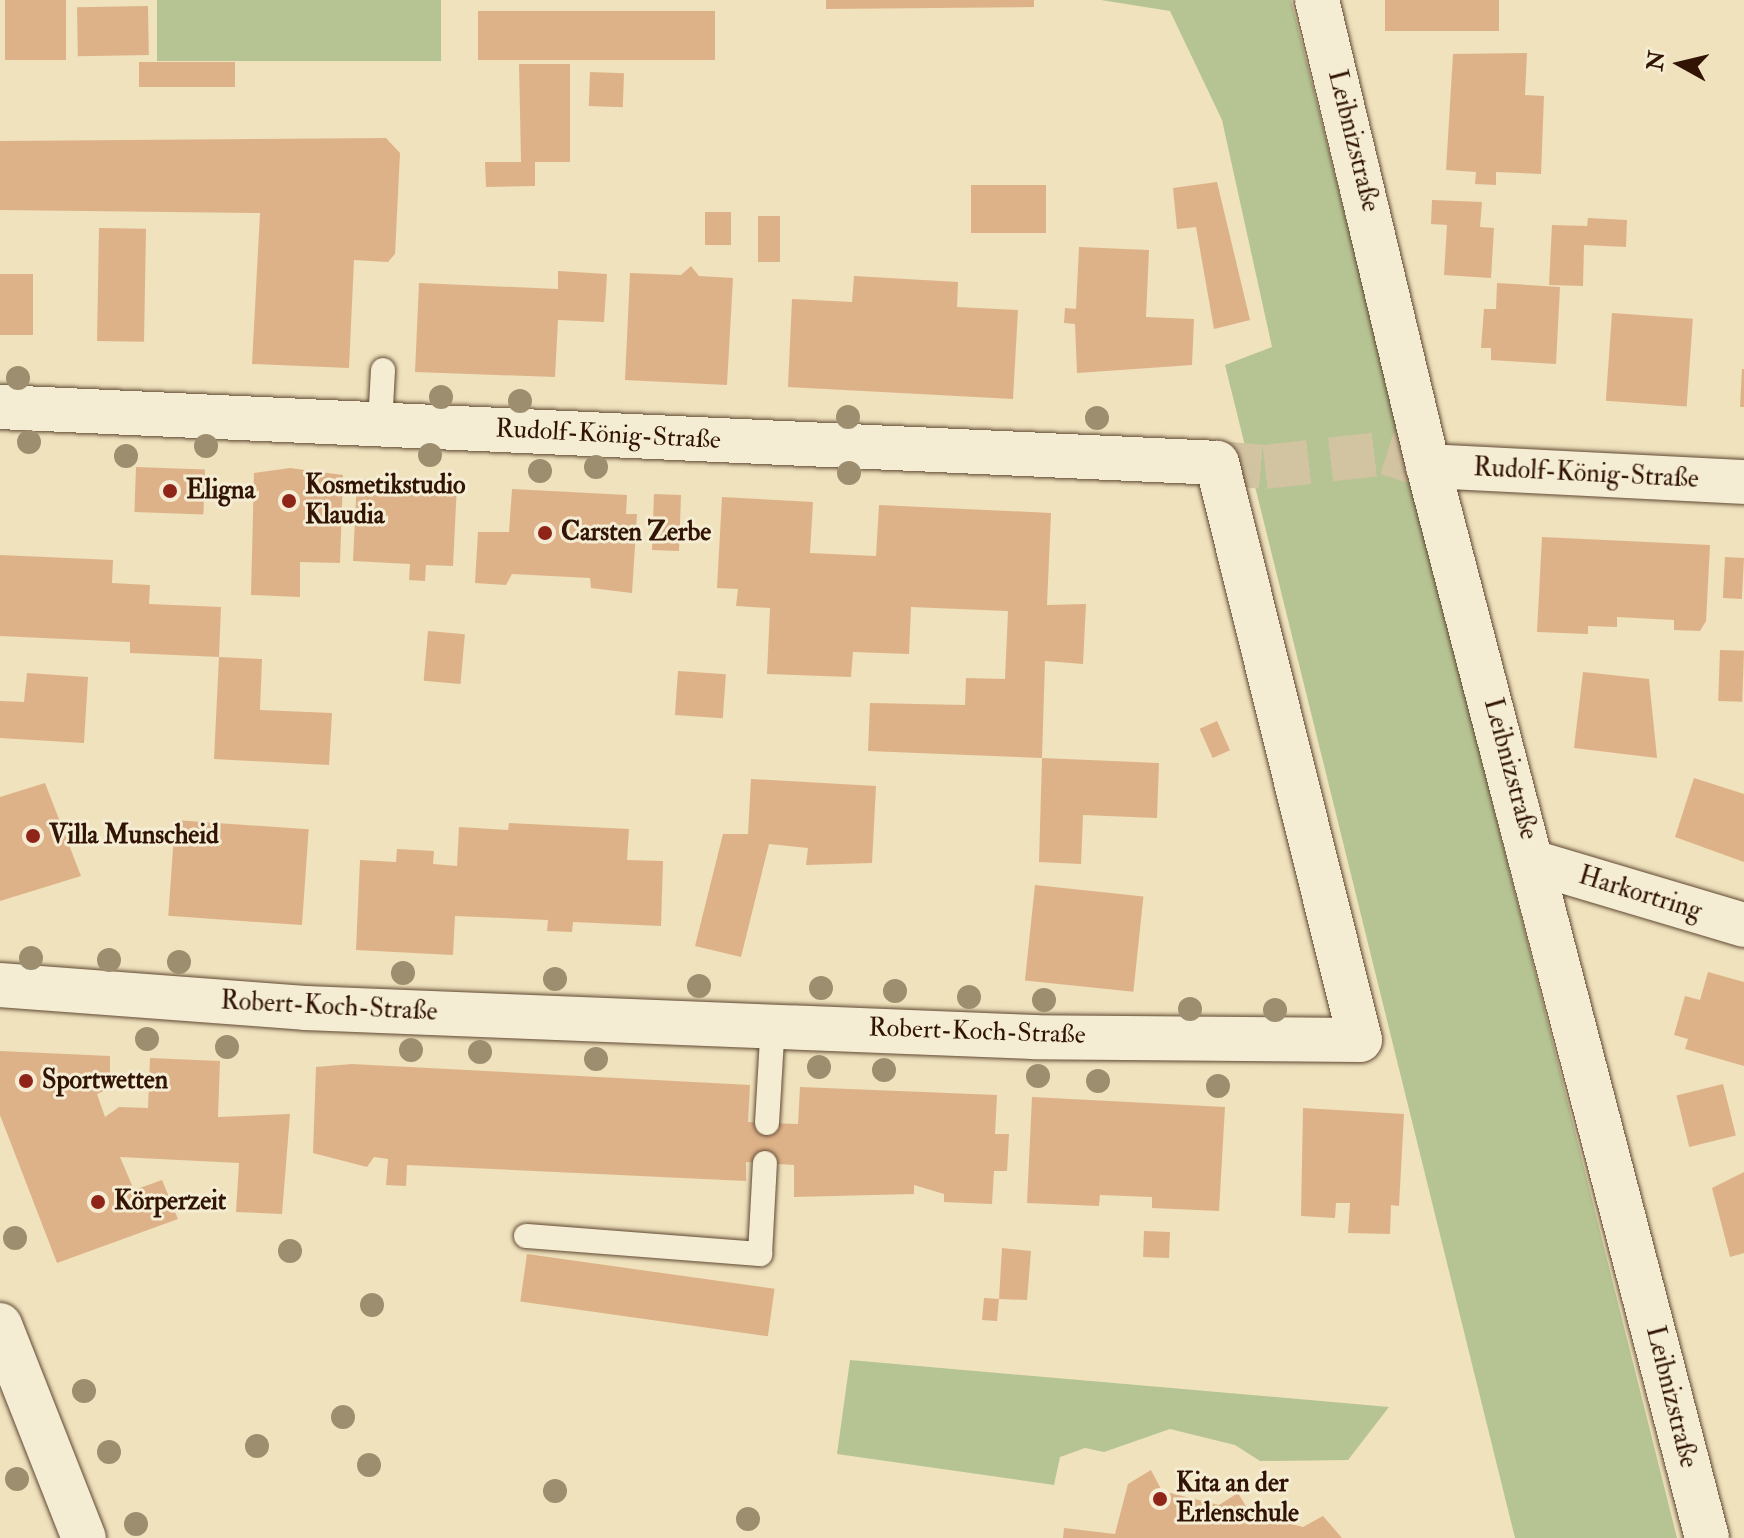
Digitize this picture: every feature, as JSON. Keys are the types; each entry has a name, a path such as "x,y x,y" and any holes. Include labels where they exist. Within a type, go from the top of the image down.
{"street":[{"name":"Leibnizstraße","path":"1317,0 1428,466 1536,863 1707,1538"},
{"name":"Rudolf-König-Straße","path":"0,407 1217,463"},
{"name":"Robert-Koch-Straße","path":"0,985 306,1008 773,1023 1034,1037 1360,1040 1217,463"},
{"name":"Rudolf-König-Straße","path":"1428,466 1744,482"},
{"name":"Harkortring","path":"1536,863 1744,925"},
{"path":"0,1325 84,1538"}],"lane":[{"path":"380,424 383,370"},
{"path":"767,1123 773,1023"},
{"path":"526,1236 760,1254 765,1163"}],"green space":[{"path":"157,0 441,0 441,61 157,61"},
{"path":"1101,0 1291,0 1677,1538 1515,1538 1225,365 1272,347 1222,120 1170,11"},
{"path":"850,1360 1389,1407 1348,1460 1260,1461 1235,1445 1170,1429 1104,1452 1085,1448 1060,1457 1054,1485 837,1454"}],"building":[{"path":"5,0 66,0 66,60 5,60"},
{"path":"826,0 1034,0 1034,7 826,9"},
{"path":"1385,0 1499,0 1499,31 1385,31"},
{"path":"148,6 149,55 78,56 77,7"},
{"path":"478,11 715,11 715,60 478,60"},
{"path":"1527,53 1525,95 1544,96 1541,174 1496,172 1496,185 1475,184 1476,172 1446,170 1453,54"},
{"path":"139,62 235,62 235,87 139,87"},
{"path":"519,64 570,64 570,162 535,162 535,186 486,187 485,162 521,162"},
{"path":"590,72 624,73 623,107 589,106"},
{"path":"386,138 400,153 395,254 388,262 354,260 349,368 252,364 260,213 0,210 0,141"},
{"path":"1217,182 1250,320 1214,329 1196,227 1177,229 1173,188"},
{"path":"971,185 1046,185 1046,233 971,233"},
{"path":"1432,200 1482,202 1480,227 1494,228 1491,278 1444,275 1447,225 1431,224"},
{"path":"705,212 731,212 731,245 705,245"},
{"path":"758,216 780,216 780,262 758,262"},
{"path":"1588,218 1627,220 1626,247 1584,245 1583,286 1549,285 1552,225 1587,226"},
{"path":"99,228 146,229 144,342 97,341"},
{"path":"1079,247 1149,250 1146,317 1194,319 1192,365 1077,373 1075,324 1064,323 1065,308 1076,309"},
{"path":"691,266 699,276 733,278 727,385 625,380 630,273 681,275"},
{"path":"558,271 607,274 604,322 558,320 555,377 415,372 419,283 558,289"},
{"path":"0,274 33,274 33,335 0,335"},
{"path":"854,276 958,282 957,307 1018,310 1013,399 788,387 792,299 852,302"},
{"path":"1497,283 1560,287 1556,364 1491,360 1491,348 1481,348 1484,309 1496,309"},
{"path":"1612,313 1693,319 1687,406 1606,401"},
{"path":"1742,369 1744,407 1740,407"},
{"name":"Eligna","path":"136,467 205,469 203,514 134,512"},
{"path":"290,468 343,475 340,563 300,562 300,597 251,595 254,473"},
{"path":"357,479 457,484 453,566 426,565 425,581 409,580 410,564 353,561"},
{"path":"512,489 627,495 626,514 637,514 632,593 591,588 590,578 512,574 506,585 475,583 478,532 509,532"},
{"path":"654,494 681,495 679,551 652,550"},
{"path":"722,497 813,502 810,553 876,556 879,505 1051,513 1047,605 1086,604 1083,664 1045,661 1042,758 868,751 870,703 965,705 966,678 1005,679 1008,611 911,607 909,654 853,652 851,677 767,674 770,608 736,606 738,589 717,588"},
{"path":"1542,537 1710,545 1706,621 1700,631 1674,630 1674,620 1617,617 1617,627 1588,626 1588,634 1537,632"},
{"path":"0,555 113,560 112,583 150,585 149,604 221,607 219,657 130,653 130,642 0,636"},
{"path":"1725,557 1744,558 1742,599 1723,598"},
{"path":"428,631 465,634 461,684 424,681"},
{"path":"1720,650 1744,651 1742,702 1718,701"},
{"path":"219,657 262,659 260,710 332,713 329,765 214,759"},
{"path":"678,671 726,674 723,718 675,715"},
{"path":"1583,672 1649,679 1657,758 1574,748"},
{"path":"27,673 88,677 84,743 0,738 0,701 24,702"},
{"path":"1217,721 1230,750 1213,758 1200,729"},
{"path":"1042,758 1159,763 1157,818 1083,815 1081,864 1039,862"},
{"path":"1694,778 1744,794 1744,862 1675,837"},
{"path":"751,779 876,786 872,863 806,865 808,848 769,844 741,957 695,946 723,834 748,834"},
{"name":"Villa Munscheid","path":"45,783 81,876 0,901 0,797"},
{"path":"175,820 309,829 302,925 168,916"},
{"path":"509,823 629,829 627,860 663,861 661,926 573,922 572,932 547,931 548,920 455,916 453,955 356,950 360,860 396,862 397,849 434,851 433,864 457,866 459,827 508,830"},
{"path":"1035,885 1143,896 1133,992 1025,980"},
{"path":"1708,972 1744,982 1744,1066 1685,1049 1688,1039 1674,1035 1685,996 1700,1000"},
{"path":"0,1051 110,1056 110,1088 97,1094 105,1117 119,1107 148,1108 150,1058 220,1061 218,1117 290,1114 282,1214 236,1212 239,1163 120,1157 134,1190 162,1180 178,1219 57,1263 0,1115"},
{"path":"352,1064 750,1085 748,1122 767,1123 798,1124 800,1087 997,1095 995,1134 1009,1134 1007,1171 994,1171 992,1204 944,1202 944,1194 914,1185 914,1194 794,1197 794,1165 746,1162 746,1181 407,1165 406,1186 386,1185 388,1159 374,1157 367,1167 313,1153 316,1067"},
{"path":"1723,1084 1736,1135 1689,1147 1676,1096"},
{"path":"1032,1097 1225,1107 1219,1211 1152,1208 1152,1197 1100,1195 1099,1206 1027,1203"},
{"path":"1303,1108 1404,1114 1399,1206 1391,1205 1390,1234 1348,1233 1350,1203 1336,1203 1335,1218 1301,1216"},
{"path":"1744,1172 1744,1253 1730,1257 1712,1188"},
{"path":"1144,1231 1170,1232 1169,1258 1143,1257"},
{"path":"1002,1248 1031,1251 1027,1300 999,1299"},
{"path":"527,1254 775,1289 768,1336 520,1302"},
{"path":"984,1298 999,1299 997,1321 982,1320"},
{"name":"Kita an der Erlenschule","path":"1151,1470 1162,1491 1219,1505 1238,1493 1250,1513 1303,1527 1323,1516 1342,1538 1063,1538 1064,1528 1115,1534 1128,1484"}],"tunnel":[{"path":"1217,463 1265,467 1387,453 1428,466"}],"place":[{"name":"Eligna","path":"170,491"},
{"name":"Kosmetikstudio Klaudia","path":"289,501"},
{"name":"Carsten Zerbe","path":"545,533"},
{"name":"Villa Munscheid","path":"33,836"},
{"name":"Sportwetten","path":"26,1081"},
{"name":"Körperzeit","path":"98,1202"},
{"name":"Kita an der Erlenschule","path":"1160,1499"}]}
